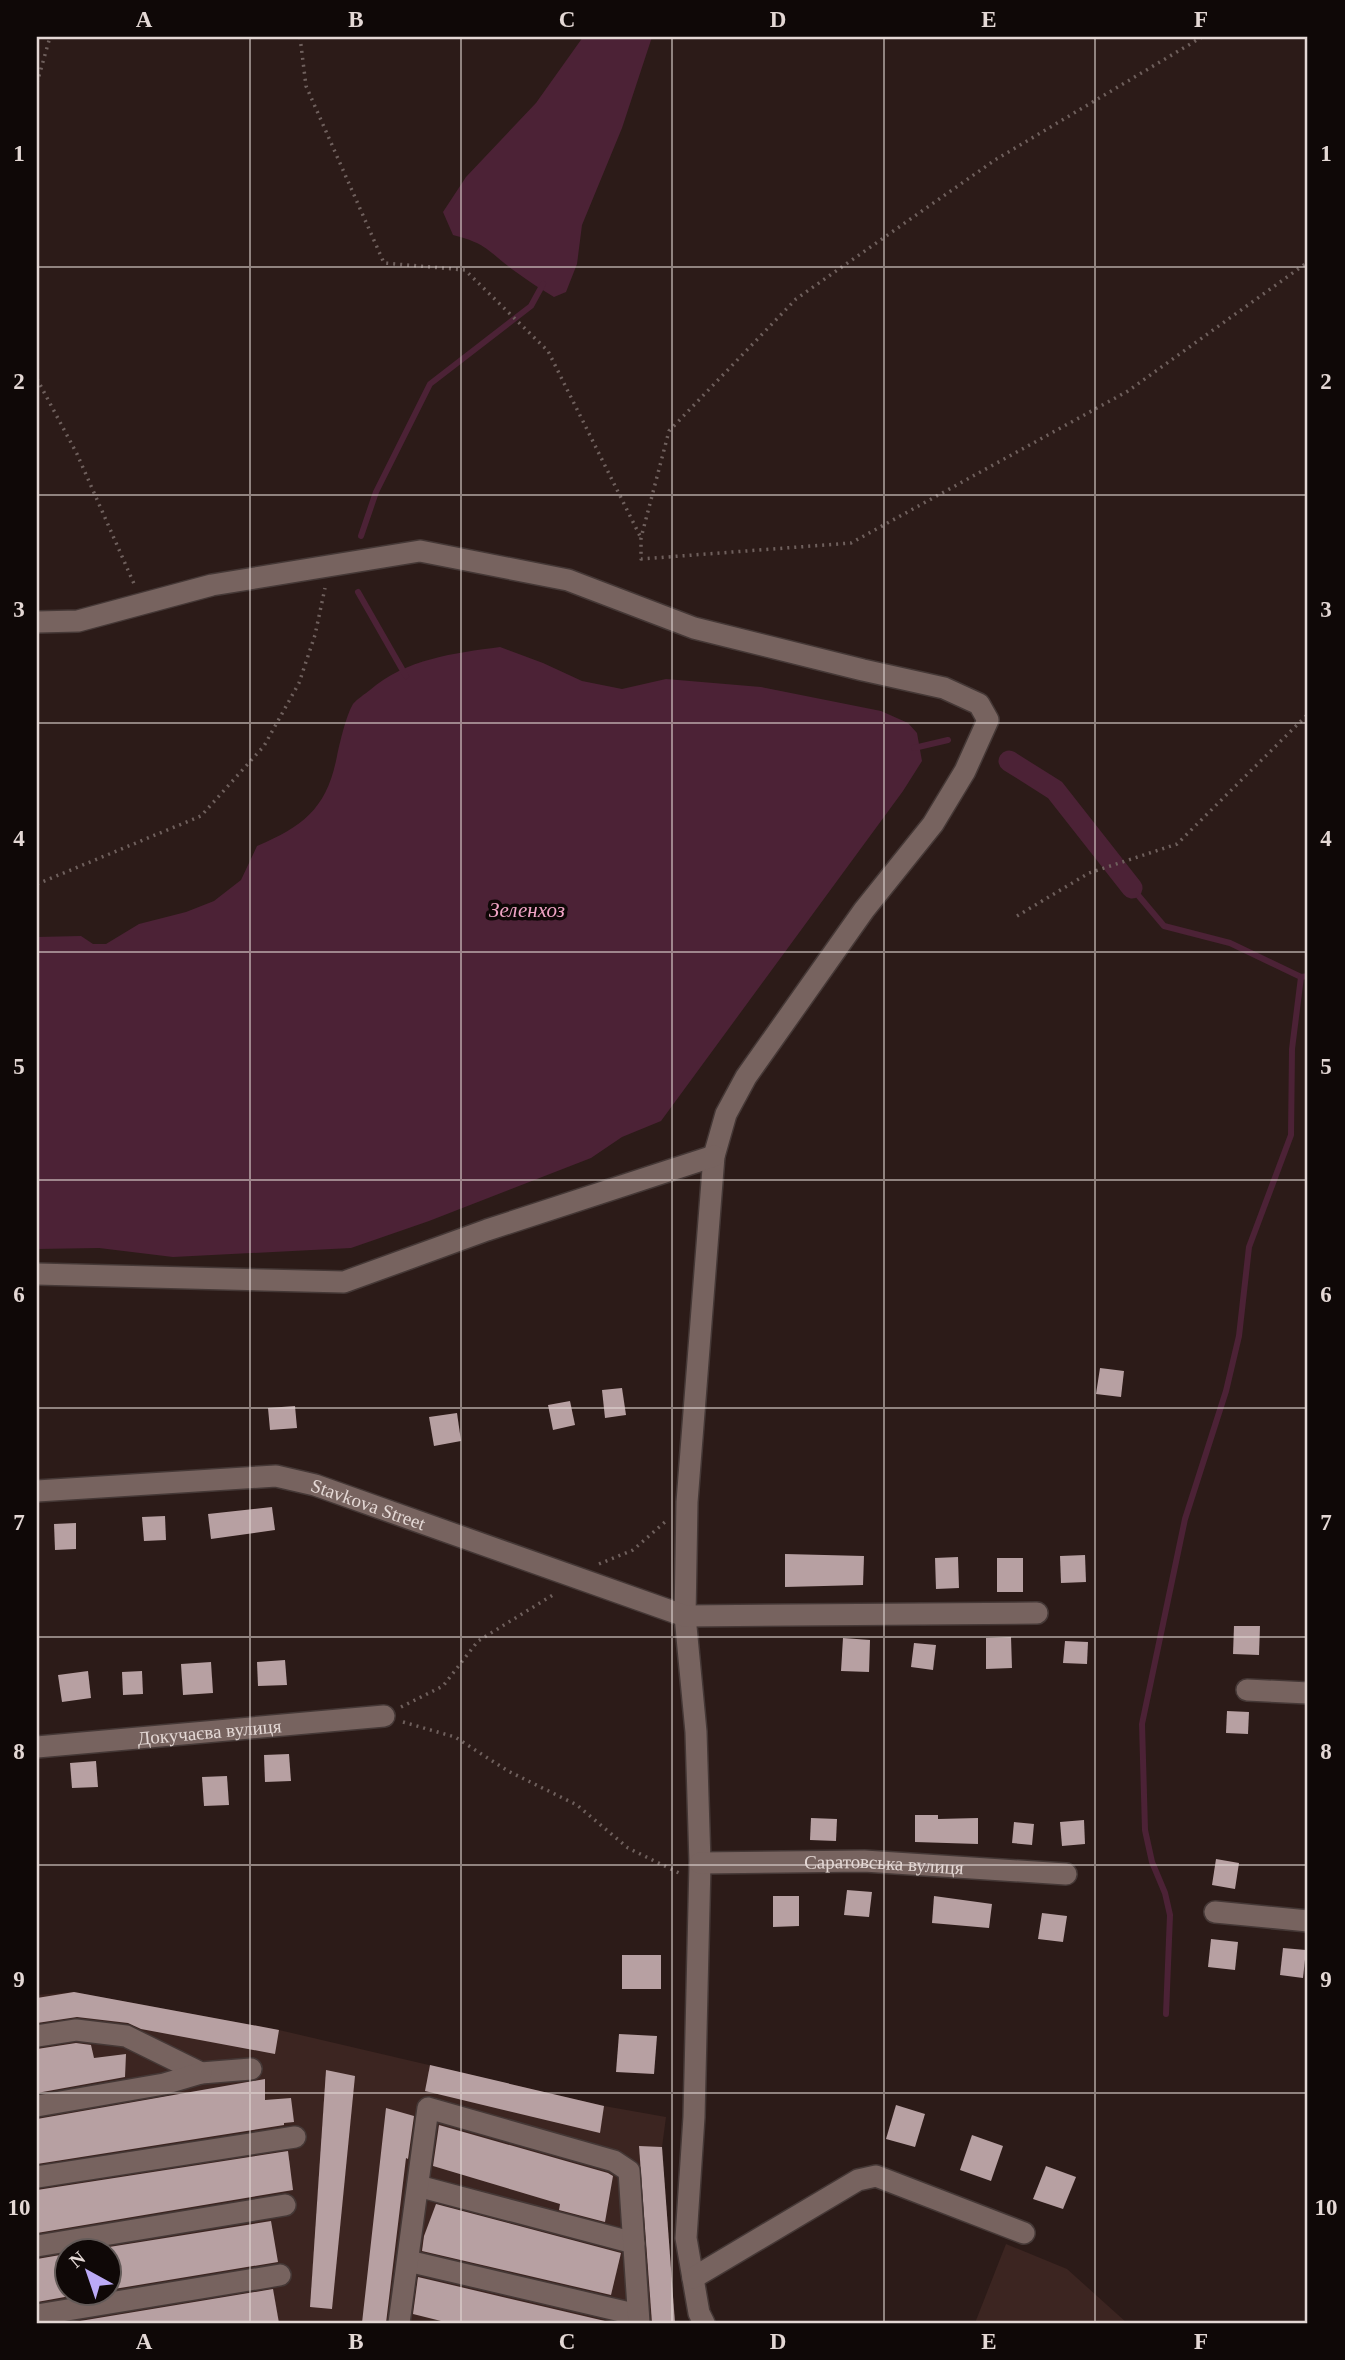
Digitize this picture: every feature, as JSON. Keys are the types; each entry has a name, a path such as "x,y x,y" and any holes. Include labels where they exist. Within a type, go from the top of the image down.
{"street":[{"path":"37,622 78,621 212,585 420,551 568,580 694,628 944,688 978,704 988,720 965,771 933,824 864,910 747,1077 726,1114 714,1156 687,1502 685,1616 696,1732 700,1873 694,2117 686,2238 699,2313 704,2323"},
{"path":"37,1274 344,1282 487,1230 714,1156"},
{"name":"Stavkova Street","path":"37,1491 276,1476 315,1485 685,1616"},
{"path":"685,1616 1037,1613"},
{"path":"1247,1690 1308,1693"},
{"name":"Докучаєва вулиця","path":"37,1747 384,1716"},
{"name":"Саратовська вулиця","path":"700,1873 864,1860 1066,1874"},
{"path":"1215,1912 1308,1921"},
{"path":"37,2036 76,2030 125,2036 201,2073"},
{"path":"37,2106 164,2084 201,2073 251,2069"},
{"path":"399,2323 428,2108 614,2161 629,2171 638,2319 408,2262"},
{"path":"37,2177 295,2137"},
{"path":"693,2278 858,2180 876,2176 1024,2233"},
{"path":"418,2186 634,2243"},
{"path":"37,2246 285,2205"},
{"path":"37,2315 280,2275"}],"path":[{"path":"37,83 50,37"},
{"path":"300,37 306,86 384,262 465,270 548,351 641,538"},
{"path":"1202,37 995,160 796,299 669,431 641,538 641,559 851,543 1128,391 1308,262"},
{"path":"37,379 77,454 143,604"},
{"path":"37,884 201,816 264,746 299,683 315,635 330,566"},
{"path":"1017,916 1089,873 1177,844 1308,714"},
{"path":"384,1716 443,1686 478,1641 556,1593 570,1577 633,1550 687,1502"},
{"path":"384,1716 455,1737 508,1771 576,1805 628,1848 700,1873"}],"shaded area":[{"path":"74,1992 279,2030 604,2106 666,2117 662,2147 675,2323 37,2323 37,1995"},
{"path":"1006,2244 1067,2269 1127,2323 975,2323"}],"water":[{"path":"583,37 652,37 622,128 582,225 577,264 566,292 554,297 488,249 453,235 443,212 466,177 536,103"},
{"name":"Зеленхоз","path":"500,647 582,681 622,689 666,679 761,687 881,711 908,723 917,733 922,761 903,791 661,1121 622,1137 591,1158 429,1221 351,1248 173,1257 99,1248 37,1249 37,937 81,936 93,944 106,944 139,924 186,912 214,901 241,880 257,846 288,831 311,813 320,802 333,774 348,715 357,700 384,679 415,664 448,655"}],"building":[{"path":"1100,1368 1124,1371 1121,1397 1096,1394"},
{"path":"622,1388 626,1415 605,1418 602,1390"},
{"path":"570,1401 575,1425 553,1430 548,1405"},
{"path":"295,1406 297,1428 270,1430 268,1408"},
{"path":"457,1413 461,1441 434,1446 429,1417"},
{"path":"272,1507 275,1530 211,1539 208,1514"},
{"path":"165,1516 166,1540 144,1541 142,1517"},
{"path":"76,1523 76,1549 55,1550 54,1524"},
{"path":"785,1554 864,1556 863,1585 785,1587"},
{"path":"1085,1555 1086,1582 1061,1583 1060,1556"},
{"path":"958,1557 959,1588 936,1589 935,1558"},
{"path":"997,1558 1023,1558 1023,1592 997,1592"},
{"path":"1234,1626 1260,1626 1259,1655 1233,1654"},
{"path":"1011,1637 1012,1668 986,1669 986,1638"},
{"path":"843,1638 870,1640 869,1672 841,1671"},
{"path":"1065,1641 1088,1642 1087,1664 1063,1663"},
{"path":"914,1643 936,1645 933,1670 911,1667"},
{"path":"285,1660 287,1685 258,1686 257,1662"},
{"path":"211,1662 213,1693 183,1695 181,1664"},
{"path":"88,1671 91,1698 62,1702 58,1675"},
{"path":"142,1671 143,1694 123,1695 122,1672"},
{"path":"1227,1711 1249,1712 1248,1734 1226,1733"},
{"path":"289,1754 291,1781 265,1782 264,1755"},
{"path":"96,1761 98,1787 72,1788 70,1763"},
{"path":"227,1776 229,1805 204,1806 202,1777"},
{"path":"915,1815 938,1815 938,1819 978,1818 978,1844 915,1842"},
{"path":"811,1818 837,1819 836,1841 810,1840"},
{"path":"1084,1820 1085,1844 1062,1846 1060,1822"},
{"path":"1014,1822 1034,1824 1032,1845 1012,1843"},
{"path":"1216,1859 1239,1863 1235,1889 1212,1885"},
{"path":"847,1890 872,1892 869,1917 844,1915"},
{"path":"773,1896 799,1896 799,1926 773,1927"},
{"path":"934,1896 992,1904 989,1928 932,1923"},
{"path":"1042,1913 1067,1916 1063,1942 1038,1939"},
{"path":"1211,1939 1238,1942 1235,1970 1208,1967"},
{"path":"1283,1948 1306,1950 1303,1978 1280,1975"},
{"path":"622,1955 661,1955 661,1989 622,1989"},
{"path":"74,1992 279,2030 275,2054 141,2029 128,2023 77,2017 37,2023 37,1998"},
{"path":"619,2034 657,2036 654,2074 616,2072"},
{"path":"76,2043 91,2045 94,2058 126,2054 125,2077 37,2093 37,2049"},
{"path":"430,2065 604,2106 600,2133 425,2091"},
{"path":"326,2070 355,2076 332,2309 310,2307"},
{"path":"265,2079 265,2100 291,2098 294,2122 37,2164 37,2119"},
{"path":"896,2105 925,2114 915,2147 886,2139"},
{"path":"386,2108 414,2116 408,2159 406,2158 386,2323 362,2323"},
{"path":"439,2125 608,2173 613,2176 605,2222 559,2210 560,2204 433,2166"},
{"path":"972,2135 1003,2146 991,2181 960,2170"},
{"path":"639,2146 662,2147 675,2323 652,2323"},
{"path":"288,2151 293,2190 37,2233 37,2190"},
{"path":"1046,2166 1076,2177 1063,2209 1033,2199"},
{"path":"436,2204 621,2253 611,2295 422,2251 424,2236"},
{"path":"271,2221 278,2262 122,2288 122,2245"},
{"path":"52,2256 52,2299 37,2302 37,2259"},
{"path":"418,2277 605,2321 449,2323 413,2314"},
{"path":"273,2289 279,2323 68,2323"}],"waterway":[{"path":"361,536 376,492 430,384 531,306 543,284"},
{"path":"358,592 406,676"},
{"path":"914,748 948,740"},
{"path":"1009,761 1055,790 1132,888"},
{"path":"1132,888 1164,926 1230,943 1301,977 1308,976"},
{"path":"1166,2014 1170,1915 1165,1893 1152,1862 1145,1830 1142,1724 1185,1519 1226,1391 1239,1336 1249,1247 1291,1135 1292,1049 1301,977"}]}
